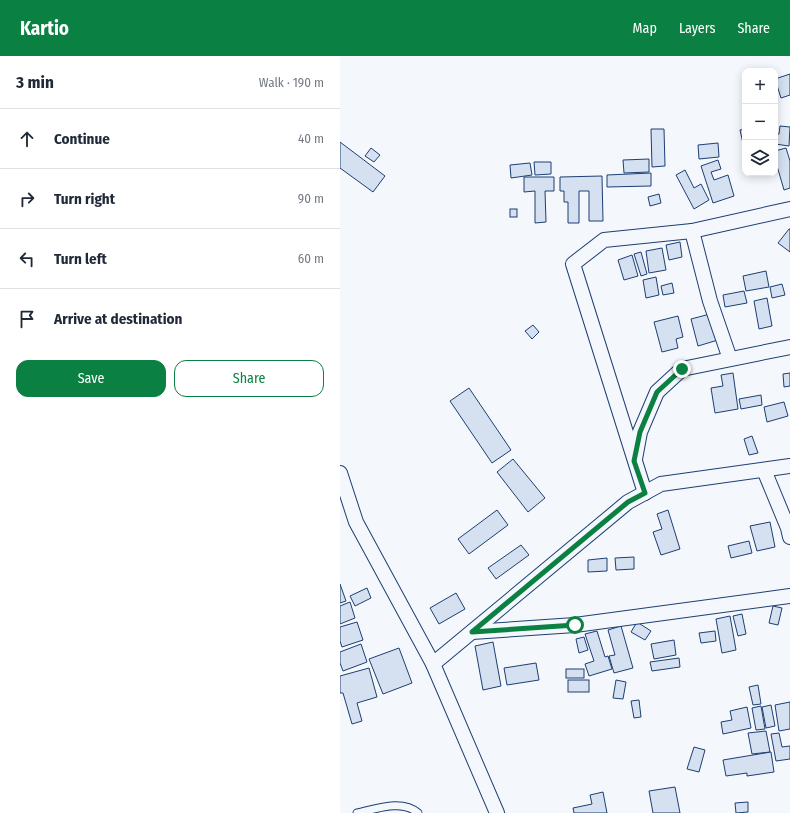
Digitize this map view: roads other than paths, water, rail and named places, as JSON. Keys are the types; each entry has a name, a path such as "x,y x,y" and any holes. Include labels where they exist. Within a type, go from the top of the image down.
{"street":[{"path":"645,493 573,264 604,240 692,231 790,209"},
{"path":"692,231 710,301 730,359"},
{"path":"634,461 640,432 657,392 682,369 790,347"},
{"path":"433,664 628,502 661,484 790,466"},
{"path":"764,470 790,536"},
{"path":"340,473 356,522 433,664 497,813"},
{"path":"472,632 575,625 790,596"}],"lane":[{"path":"357,813 394,806 407,806 418,813"}]}
